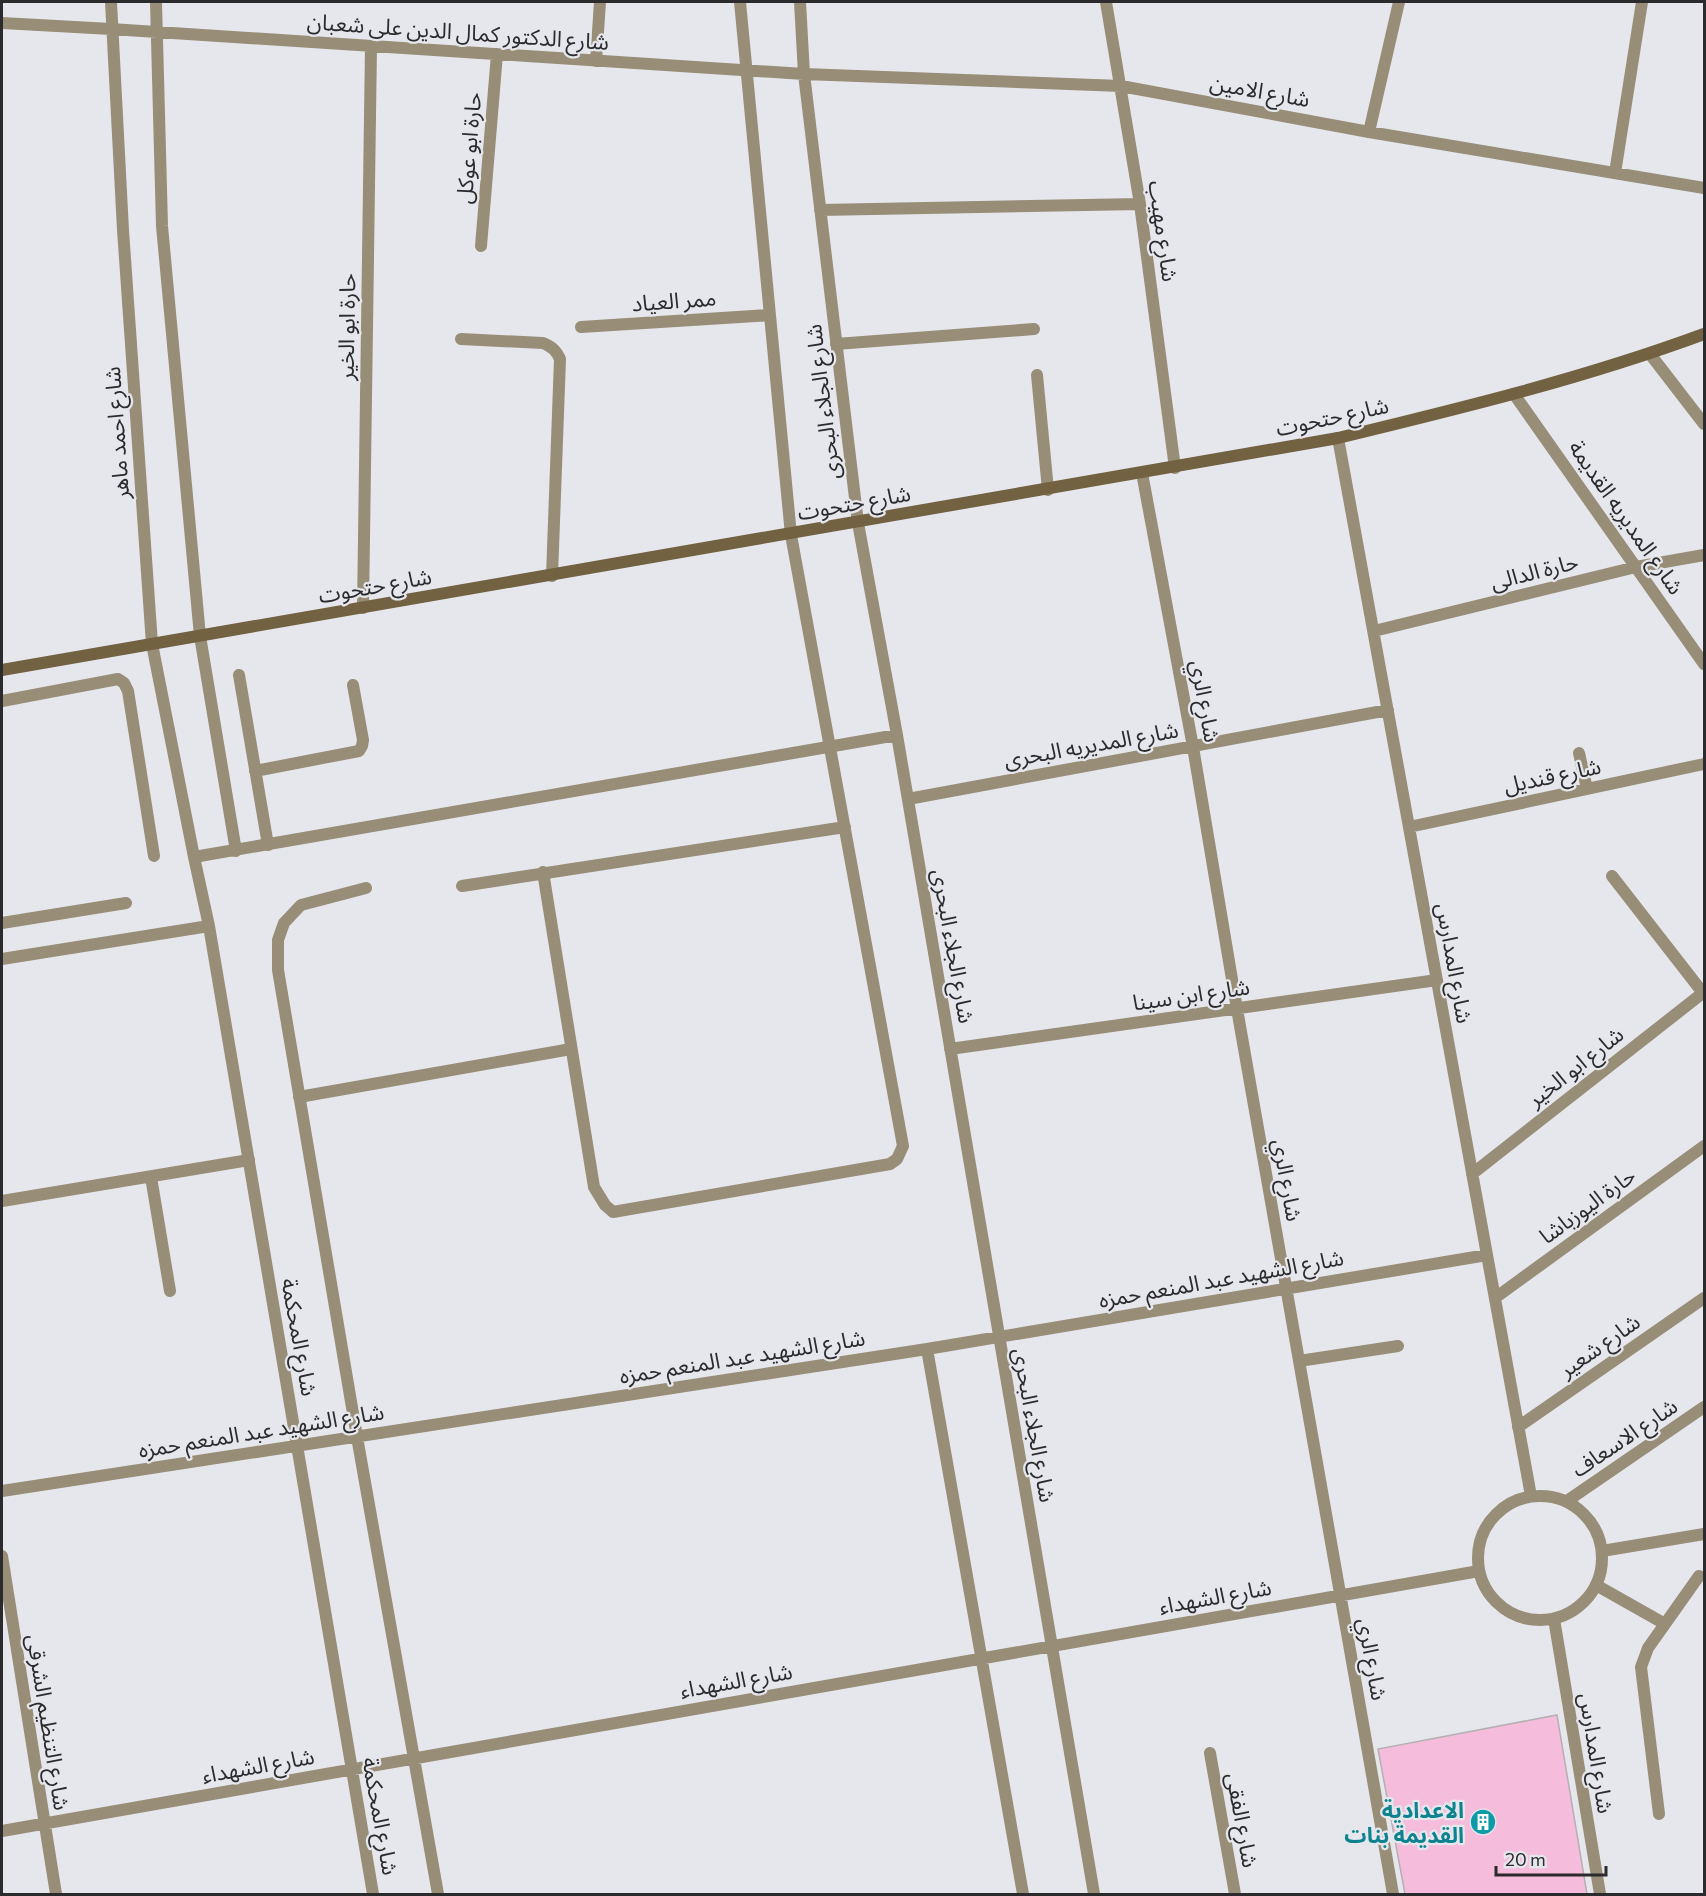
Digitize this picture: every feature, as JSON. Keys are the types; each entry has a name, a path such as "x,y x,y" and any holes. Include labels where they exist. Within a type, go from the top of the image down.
{"main road":[{"name":"شارع حتحوت","path":"2,670 791,535 1338,438 1514,394 1650,354 1704,334"}],"street":[{"name":"شارع احمد ماهر","path":"111,2 123,230 153,644 194,857"},
{"path":"156,2 162,226 200,636 236,851"},
{"path":"596,61 600,2"},
{"name":"شارع الجلاء البحرى","path":"571,1049 594,1187 605,1205 613,1212 890,1164 897,1160 903,1146 791,535 740,2"},
{"name":"شارع الجلاء البحرى","path":"800,2 804,74 858,523 897,735 1094,1894"},
{"name":"شارع مهيب","path":"1106,2 1140,204 1175,468"},
{"path":"1369,132 1400,2"},
{"path":"1615,173 1641,2"},
{"name":"شارع الدكتور كمال الدين على شعبان","path":"2,23 804,74"},
{"name":"حارة ابو الخير","path":"363,608 371,46"},
{"name":"حارة ابو عوكل","path":"481,246 497,54"},
{"name":"شارع الامين","path":"804,74 1121,86 1369,132 1704,188"},
{"path":"820,210 1140,204"},
{"name":"ممر العياد","path":"581,327 770,315"},
{"path":"836,344 1034,330"},
{"path":"461,339 543,343 551,346 560,359 552,576"},
{"path":"1650,354 1704,424"},
{"path":"1037,375 1048,490"},
{"name":"شارع المديريه القديمة","path":"1514,394 1704,664"},
{"name":"شارع المدارس","path":"1338,438 1531,1496"},
{"name":"شارع الري","path":"1142,473 1193,747 1393,1894"},
{"name":"حارة الدالى","path":"1374,632 1636,567 1704,555"},
{"path":"239,675 268,845"},
{"path":"2,700 118,679 124,683 128,691 154,856"},
{"path":"255,771 359,751 363,740 353,685"},
{"name":"شارع المديريه البحرى","path":"908,800 1388,710"},
{"path":"194,857 897,735"},
{"path":"1579,753 1587,789"},
{"name":"شارع قنديل","path":"1409,827 1704,764"},
{"path":"462,886 844,827"},
{"name":"شارع المحكمة","path":"194,857 210,926 373,1894"},
{"path":"299,1097 571,1049 543,872"},
{"path":"1612,876 1704,992"},
{"path":"366,888 301,904 284,923 278,940 278,970 357,1437 438,1894"},
{"path":"2,923 126,903"},
{"path":"2,959 210,926"},
{"name":"شارع ابن سينا","path":"950,1049 1437,980"},
{"name":"شارع ابو الخير","path":"1472,1174 1704,992"},
{"name":"حارة اليوزباشا","path":"1495,1298 1704,1146"},
{"path":"2,1202 249,1160"},
{"path":"151,1177 170,1291"},
{"name":"شارع الشهيد عبد المنعم حمزه","path":"2,1491 927,1349 1487,1255"},
{"name":"شارع شعير","path":"1518,1427 1704,1298"},
{"path":"1299,1361 1398,1346"},
{"path":"927,1349 1023,1894"},
{"name":"شارع الاسعاف","path":"1567,1502 1704,1407"},
{"path":"1531,1496 1549,1496 1567,1502 1584,1514 1596,1531 1602,1551 1601,1568 1596,1585 1586,1600 1571,1612 1554,1619 1529,1619 1506,1611 1488,1593 1479,1571 1478,1551 1484,1531 1495,1515 1511,1502 1531,1496"},
{"path":"1602,1551 1704,1534"},
{"name":"شارع التنظيم الشرقى","path":"2,1556 56,1894"},
{"name":"شارع الشهداء","path":"2,1831 1479,1571"},
{"path":"1659,1814 1641,1667 1648,1648 1699,1576"},
{"path":"1596,1585 1665,1624"},
{"name":"شارع المدارس","path":"1554,1619 1600,1894"},
{"name":"شارع الفقى","path":"1210,1753 1235,1894"}],"building":[{"name":"الاعدادية القديمة بنات","path":"1557,1715 1587,1894 1405,1894 1378,1749"}],"place":[{"name":"الاعدادية القديمة بنات","path":"1483,1822"}]}
